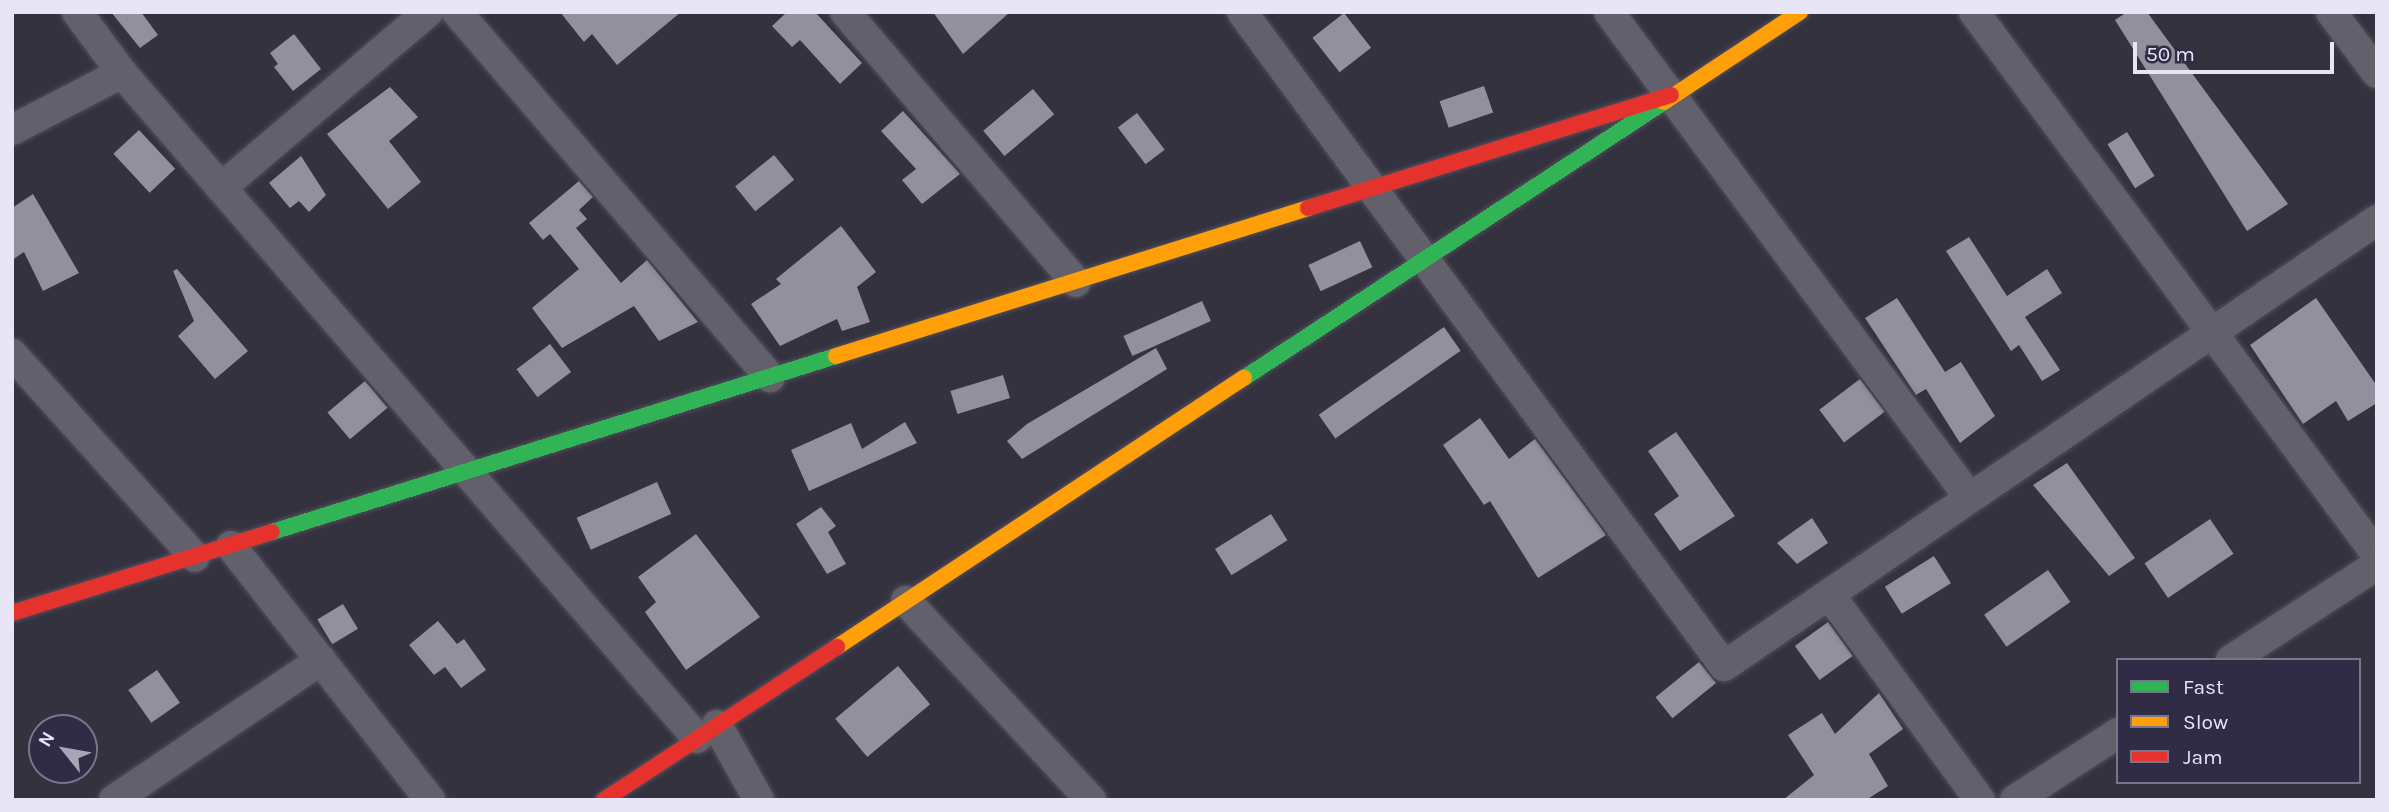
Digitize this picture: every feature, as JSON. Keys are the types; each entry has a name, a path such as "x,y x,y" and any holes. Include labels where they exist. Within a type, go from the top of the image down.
{"street":[{"path":"77,12 122,73 221,188 467,472 707,732 759,800"},
{"path":"221,188 428,12"},
{"path":"457,12 770,377"},
{"path":"845,12 1076,282"},
{"path":"1242,12 1724,666 2377,220"},
{"path":"1609,12 1970,498"},
{"path":"604,800 1800,12"},
{"path":"1974,12 2377,555"},
{"path":"2331,12 2377,73"},
{"path":"12,130 122,73"},
{"path":"12,613 1671,95"},
{"path":"12,354 195,557"},
{"path":"231,545 430,800"},
{"path":"2234,658 2377,565"},
{"path":"1829,594 1980,800"},
{"path":"906,601 1091,800"},
{"path":"114,800 321,660"},
{"path":"2015,800 2116,734"}],"building":[{"path":"111,12 141,12 158,35 140,48"},
{"path":"560,12 681,12 617,65 592,34 584,42"},
{"path":"787,12 815,12 862,63 840,84 800,40 792,47 772,26"},
{"path":"933,12 1010,12 963,54"},
{"path":"2127,12 2147,12 2288,204 2247,231 2115,20"},
{"path":"1344,13 1371,48 1340,72 1312,38"},
{"path":"294,34 321,69 293,91 274,67 278,64 270,53"},
{"path":"1484,86 1493,112 1449,128 1440,101"},
{"path":"390,87 418,117 389,141 421,182 388,209 327,134"},
{"path":"1033,89 1054,114 1004,156 983,131"},
{"path":"903,111 960,174 922,204 902,180 916,169 881,131"},
{"path":"1137,113 1165,150 1146,164 1118,127"},
{"path":"139,130 175,169 150,193 113,154"},
{"path":"2127,132 2155,176 2135,188 2107,144"},
{"path":"774,155 794,180 755,211 735,186"},
{"path":"301,156 326,195 309,212 299,201 290,208 269,183"},
{"path":"579,181 593,197 579,210 587,219 576,228 621,283 647,260 698,322 659,341 634,306 562,348 532,308 579,269 550,234 543,240 529,223"},
{"path":"33,194 79,273 43,291 24,252 12,260 12,208"},
{"path":"841,226 876,272 857,287 870,322 842,331 837,319 780,346 751,304 781,284 776,279"},
{"path":"1969,237 2007,296 2047,269 2062,293 2025,317 2060,370 2042,381 2019,345 2011,351 1946,251"},
{"path":"1360,241 1372,267 1321,291 1308,265"},
{"path":"177,269 248,351 215,379 178,336 194,321 173,271"},
{"path":"1897,298 1945,372 1961,362 1995,416 1960,443 1926,389 1916,395 1865,318"},
{"path":"2316,298 2377,386 2377,403 2348,421 2336,401 2303,424 2250,345"},
{"path":"1202,301 1211,321 1132,356 1123,336"},
{"path":"1444,327 1461,351 1335,439 1319,415"},
{"path":"550,344 571,372 538,397 516,369"},
{"path":"1156,348 1167,369 1022,459 1007,441 1027,424"},
{"path":"1003,375 1010,398 957,414 950,391"},
{"path":"1860,379 1885,412 1844,442 1819,410"},
{"path":"365,381 387,408 350,439 327,412"},
{"path":"1480,418 1509,459 1535,439 1606,535 1538,578 1490,501 1484,505 1443,445"},
{"path":"905,422 917,443 809,491 791,450 851,423 862,449"},
{"path":"1676,432 1735,516 1680,551 1654,514 1679,496 1648,451"},
{"path":"2067,463 2135,558 2109,576 2033,485"},
{"path":"657,482 671,514 591,550 577,518"},
{"path":"821,507 836,526 828,532 846,564 827,574 796,524"},
{"path":"1271,514 1287,540 1231,575 1215,549"},
{"path":"1812,518 1828,543 1797,564 1777,543"},
{"path":"2210,519 2233,554 2168,598 2145,563"},
{"path":"696,534 760,617 686,670 645,612 656,602 638,577"},
{"path":"1934,556 1951,583 1902,614 1885,587"},
{"path":"2048,570 2070,602 2006,647 1984,615"},
{"path":"343,604 358,629 332,644 317,619"},
{"path":"438,621 457,644 464,639 486,670 461,688 445,667 434,675 409,645"},
{"path":"1828,622 1853,656 1820,680 1795,646"},
{"path":"1699,662 1716,683 1672,718 1655,697"},
{"path":"898,666 930,704 867,757 835,719"},
{"path":"157,670 180,703 151,723 128,690"},
{"path":"1879,693 1903,729 1869,754 1888,786 1866,800 1783,800 1814,775 1788,735 1822,713 1835,734"}],"traffic: fast":[{"path":"1244,378 1664,102"},
{"path":"272,532 836,356"}],"traffic: slow":[{"path":"1664,102 1800,12"},
{"path":"836,356 1308,208"},
{"path":"837,647 1244,378"}],"traffic: jam":[{"path":"1308,208 1671,95"},
{"path":"12,613 272,532"},
{"path":"604,800 837,647"}]}
